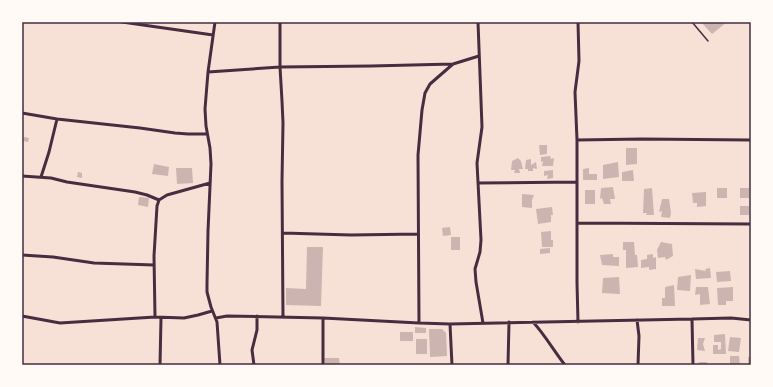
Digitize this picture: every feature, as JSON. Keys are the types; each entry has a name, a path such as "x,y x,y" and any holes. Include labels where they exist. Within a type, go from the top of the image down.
{"street":[{"path":"122,22 213,35"},
{"path":"215,22 208,72 205,110 211,158 207,284 208,296 212,311 216,318 218,329 220,365"},
{"path":"280,22 280,67 283,116 283,317"},
{"path":"478,22 482,127 477,163 481,240 475,276 483,323"},
{"path":"578,22 579,61 575,92 577,140 578,322"},
{"path":"208,72 280,67 453,64 479,56"},
{"path":"419,323 419,134 425,93 430,84 453,64"},
{"path":"22,113 57,119 176,133 207,134"},
{"path":"41,177 57,119"},
{"path":"577,140 751,140"},
{"path":"22,176 51,178 67,182 135,192 159,200"},
{"path":"478,183 577,182"},
{"path":"159,200 167,195 210,184"},
{"path":"155,317 155,232 159,200"},
{"path":"577,223 751,224"},
{"path":"283,233 351,235 418,234"},
{"path":"22,255 53,257 94,263 154,265"},
{"path":"22,316 60,323 155,317 184,318 212,311"},
{"path":"216,318 227,316 257,316 450,324 731,318 751,320"},
{"path":"254,365 252,350 257,316"},
{"path":"160,365 161,318"},
{"path":"323,318 323,365"},
{"path":"692,319 693,365"},
{"path":"637,320 638,365"},
{"path":"508,365 509,322"},
{"path":"533,322 542,332 565,365"},
{"path":"450,324 452,365"}],"lane":[{"path":"692,22 708,41"}],"building":[{"path":"701,22 727,22 712,34"},
{"path":"24,137 29,138 28,142 23,141"},
{"path":"539,145 547,145 547,154 540,155"},
{"path":"626,148 637,148 637,164 626,165"},
{"path":"550,156 551,159 554,158 553,166 542,166 543,161 541,162 541,157"},
{"path":"518,158 521,161 523,169 519,169 520,173 514,173 515,170 511,170 512,161"},
{"path":"531,159 531,165 536,162 537,169 533,168 533,171 528,171 528,169 525,169 526,160"},
{"path":"618,162 619,177 603,179 603,165"},
{"path":"154,164 169,167 168,176 152,174"},
{"path":"176,168 192,168 193,183 177,184"},
{"path":"589,168 589,174 597,174 597,180 583,180 583,169"},
{"path":"553,170 553,178 547,179 548,175 544,176 544,171"},
{"path":"633,170 634,181 622,181 622,172"},
{"path":"78,172 82,173 82,178 77,177"},
{"path":"613,187 615,199 610,199 611,204 604,204 602,198 600,199 601,188"},
{"path":"652,188 654,215 646,215 647,213 643,213 644,189"},
{"path":"717,188 727,188 727,198 717,198"},
{"path":"740,188 749,188 749,198 740,198"},
{"path":"585,190 595,190 595,204 585,204"},
{"path":"706,192 706,206 697,207 697,203 693,203 692,193"},
{"path":"522,194 534,195 532,200 532,208 522,207"},
{"path":"139,197 149,198 148,207 138,205"},
{"path":"662,199 669,199 671,213 670,218 661,217 662,211 659,212"},
{"path":"740,206 749,206 749,215 740,215"},
{"path":"552,207 553,215 551,215 551,222 538,224 536,209"},
{"path":"450,227 451,235 443,236 442,228"},
{"path":"551,231 553,247 542,247 541,232"},
{"path":"451,237 460,237 460,250 451,250"},
{"path":"623,242 634,242 638,267 626,268 626,250 623,250"},
{"path":"661,242 672,244 673,256 666,260 665,257 658,258 657,250"},
{"path":"307,247 323,247 321,306 286,305 286,288 306,289"},
{"path":"550,248 550,253 540,254 540,249"},
{"path":"613,254 613,257 619,257 619,266 602,265 600,255"},
{"path":"653,254 653,258 656,257 656,269 649,270 649,267 641,268 641,260 647,259 647,255"},
{"path":"710,268 711,278 696,279 695,269 706,271 705,269"},
{"path":"730,271 731,281 717,282 716,272"},
{"path":"691,275 690,291 677,290 678,277"},
{"path":"619,277 620,294 602,293 603,278"},
{"path":"674,285 675,306 662,306 662,298 665,298 665,287"},
{"path":"696,287 708,287 710,304 700,305 700,294 695,295"},
{"path":"733,287 733,301 726,301 726,305 718,305 717,288"},
{"path":"415,327 426,328 426,333 415,333"},
{"path":"429,329 442,329 446,333 447,356 430,357"},
{"path":"400,332 413,332 413,341 400,341"},
{"path":"725,334 726,354 713,354 713,345 718,345 718,350 721,349 721,342 714,342 714,335"},
{"path":"730,337 741,338 739,352 728,351"},
{"path":"698,338 705,338 703,344 705,351 697,350"},
{"path":"416,339 427,339 427,354 416,354"},
{"path":"730,356 739,356 740,365 730,365"},
{"path":"748,357 751,357 751,365 748,365"},
{"path":"324,358 339,358 340,365 325,365"},
{"path":"699,362 707,362 708,365 698,365"}]}
